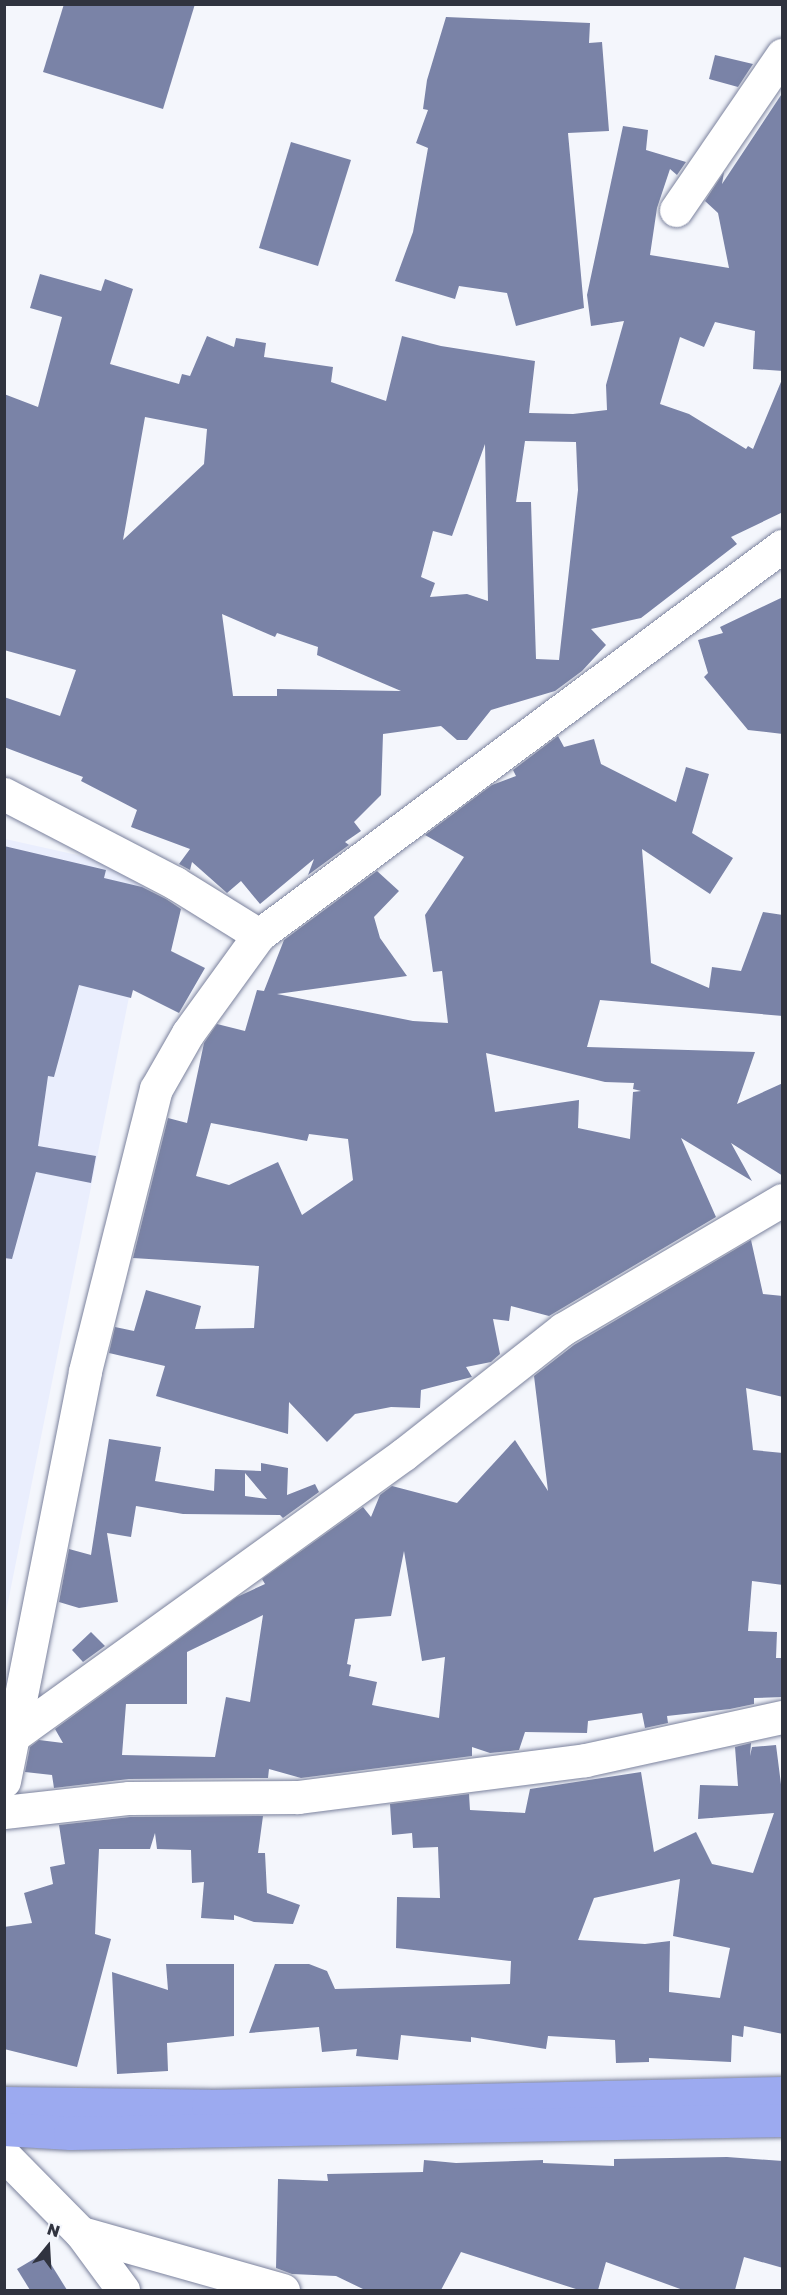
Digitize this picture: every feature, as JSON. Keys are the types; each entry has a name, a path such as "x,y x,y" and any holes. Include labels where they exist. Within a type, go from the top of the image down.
{"highway":[{"path":"4,2103 208,2106 783,2093"},
{"path":"4,2129 70,2133 783,2120"}],"street":[{"path":"676,210 783,55"},
{"path":"4,1781 85,1371 156,1089 217,988 259,935 783,546"},
{"path":"4,794 175,883 259,935"},
{"path":"14,1736 394,1461 563,1329 783,1200"},
{"path":"4,1812 129,1798 309,1796 585,1761 783,1717"},
{"path":"4,2155 81,2233 123,2290"},
{"path":"81,2233 283,2290"}],"shaded area":[{"path":"5,839 154,872 5,1617"}],"building":[{"path":"64,4 195,4 163,109 43,72"},
{"path":"446,17 590,23 589,43 602,42 609,131 568,133 584,308 516,326 507,293 459,286 455,299 395,281 413,232 428,148 416,143 428,110 423,109 427,80"},
{"path":"715,55 753,64 738,87 709,79"},
{"path":"783,92 783,371 753,369 755,331 715,322 704,347 680,337 660,404 689,414 746,449 748,446 753,449 783,377 783,512 731,537 737,544 641,618 591,629 606,645 582,671 555,691 491,710 467,740 457,740 441,726 383,734 381,795 354,822 361,831 345,842 349,845 308,875 314,859 260,904 241,881 227,893 192,862 190,870 179,864 190,849 131,827 137,810 81,781 83,777 4,747 4,697 60,716 76,670 4,650 4,394 38,407 62,317 30,308 40,274 101,291 105,279 133,289 110,364 179,384 182,374 190,376 207,336 234,347 236,338 266,343 264,357 333,367 331,382 386,401 402,336 441,346 535,361 529,413 573,414 607,410 606,385 624,321 591,326 587,295 623,126 648,130 646,150 686,162 677,175 670,169 657,208 650,255 729,268 718,213 705,201 724,172 722,184","holes":["145,417 207,429 204,464 123,540","525,441 576,442 578,490 559,660 536,659 531,502 516,502","485,444 488,601 467,594 430,597 435,583 421,577 433,531 452,536","222,614 275,637 277,633 318,647 317,655 401,691 277,689 277,696 233,696"]},
{"path":"291,142 351,160 318,266 259,248"},
{"path":"783,597 783,734 748,730 704,677 708,673 698,640 723,633 720,627"},
{"path":"558,736 564,747 594,739 601,764 676,802 686,767 709,774 692,833 733,858 710,894 642,849 651,963 709,988 712,967 741,971 763,912 783,915 783,1016 600,1000 587,1047 755,1052 737,1104 783,1083 783,1176 731,1143 752,1181 681,1138 716,1217 549,1316 511,1306 509,1321 493,1319 500,1354 491,1362 466,1367 472,1377 421,1390 420,1408 391,1407 355,1414 327,1442 289,1402 288,1434 156,1396 165,1366 109,1353 115,1327 134,1331 146,1290 201,1306 195,1329 254,1328 259,1266 133,1258 168,1118 187,1123 204,1043 217,1024 245,1031 257,990 264,991 284,940 377,871 399,891 374,917 380,938 407,976 277,994 413,1021 448,1023 442,971 433,972 425,915 464,857 425,835 492,785 516,776 513,770","holes":["486,1053 605,1082 634,1083 633,1089 641,1091 633,1092 630,1139 578,1128 579,1100 495,1112","211,1123 307,1141 309,1134 348,1139 353,1180 302,1215 278,1162 229,1185 196,1176"]},
{"path":"4,846 106,870 104,878 142,887 166,899 181,909 171,951 205,968 179,1013 133,990 131,998 79,985 54,1077 48,1076 38,1146 96,1156 91,1183 36,1172 12,1259 4,1258"},
{"path":"751,1240 763,1294 783,1296 783,1397 746,1388 753,1450 783,1453 783,1585 752,1581 748,1631 777,1632 776,1658 783,1658 783,1697 754,1698 754,1704 730,1709 667,1716 668,1723 645,1728 642,1713 588,1721 587,1733 525,1732 519,1750 490,1753 472,1747 472,1756 301,1778 269,1769 268,1778 129,1779 54,1788 52,1775 25,1772 30,1747 39,1740 63,1743 55,1729 237,1597 265,1584 262,1579 363,1507 371,1517 380,1495 392,1486 457,1503 515,1440 548,1491 534,1376 574,1345","holes":["404,1551 422,1661 445,1657 439,1718 372,1705 377,1682 349,1676 351,1665 347,1664 355,1619 391,1616","263,1615 250,1702 226,1697 215,1757 122,1755 126,1704 187,1704 187,1652"]},
{"path":"109,1439 161,1447 155,1481 214,1491 215,1469 261,1471 261,1463 288,1468 287,1495 315,1484 319,1492 283,1518 280,1515 183,1514 136,1506 131,1537 107,1533 118,1602 79,1608 59,1602 69,1549 91,1555","holes":["245,1473 267,1499 245,1496"]},
{"path":"91,1632 105,1646 83,1662 72,1650"},
{"path":"751,1743 750,1756 752,1747 776,1745 783,1800 783,2034 744,2026 743,2037 732,2035 731,2062 649,2058 649,2062 616,2063 615,2040 548,2036 546,2049 471,2037 471,2042 401,2035 398,2060 356,2056 357,2049 322,2052 319,2027 249,2033 275,1964 309,1964 327,1971 335,1989 510,1984 511,1961 396,1948 397,1897 440,1898 438,1847 413,1848 412,1833 392,1835 390,1804 469,1794 470,1810 525,1813 530,1789 641,1772 654,1852 696,1832 712,1864 753,1873 774,1813 698,1819 700,1785 738,1786 735,1747","holes":["680,1879 673,1936 730,1948 720,1998 669,1992 670,1941 645,1944 578,1940 594,1898"]},
{"path":"263,1816 258,1853 265,1853 267,1893 300,1905 293,1924 254,1922 234,1915 234,1920 201,1918 204,1882 192,1883 191,1850 157,1849 155,1833 150,1849 99,1849 95,1934 111,1939 77,2067 4,2049 4,1927 32,1923 24,1893 53,1884 50,1867 65,1864 59,1825 130,1817"},
{"path":"166,1964 234,1964 234,2036 167,2043 168,2071 117,2074 112,1972 168,1990"},
{"path":"727,2157 783,2161 783,2268 744,2257 735,2290 683,2290 606,2262 598,2290 579,2290 461,2252 441,2290 365,2290 336,2276 292,2274 276,2268 278,2179 328,2181 327,2174 423,2172 424,2160 456,2163 543,2160 543,2163 614,2166 614,2159"},
{"path":"44,2253 67,2290 30,2290 17,2269"}]}
